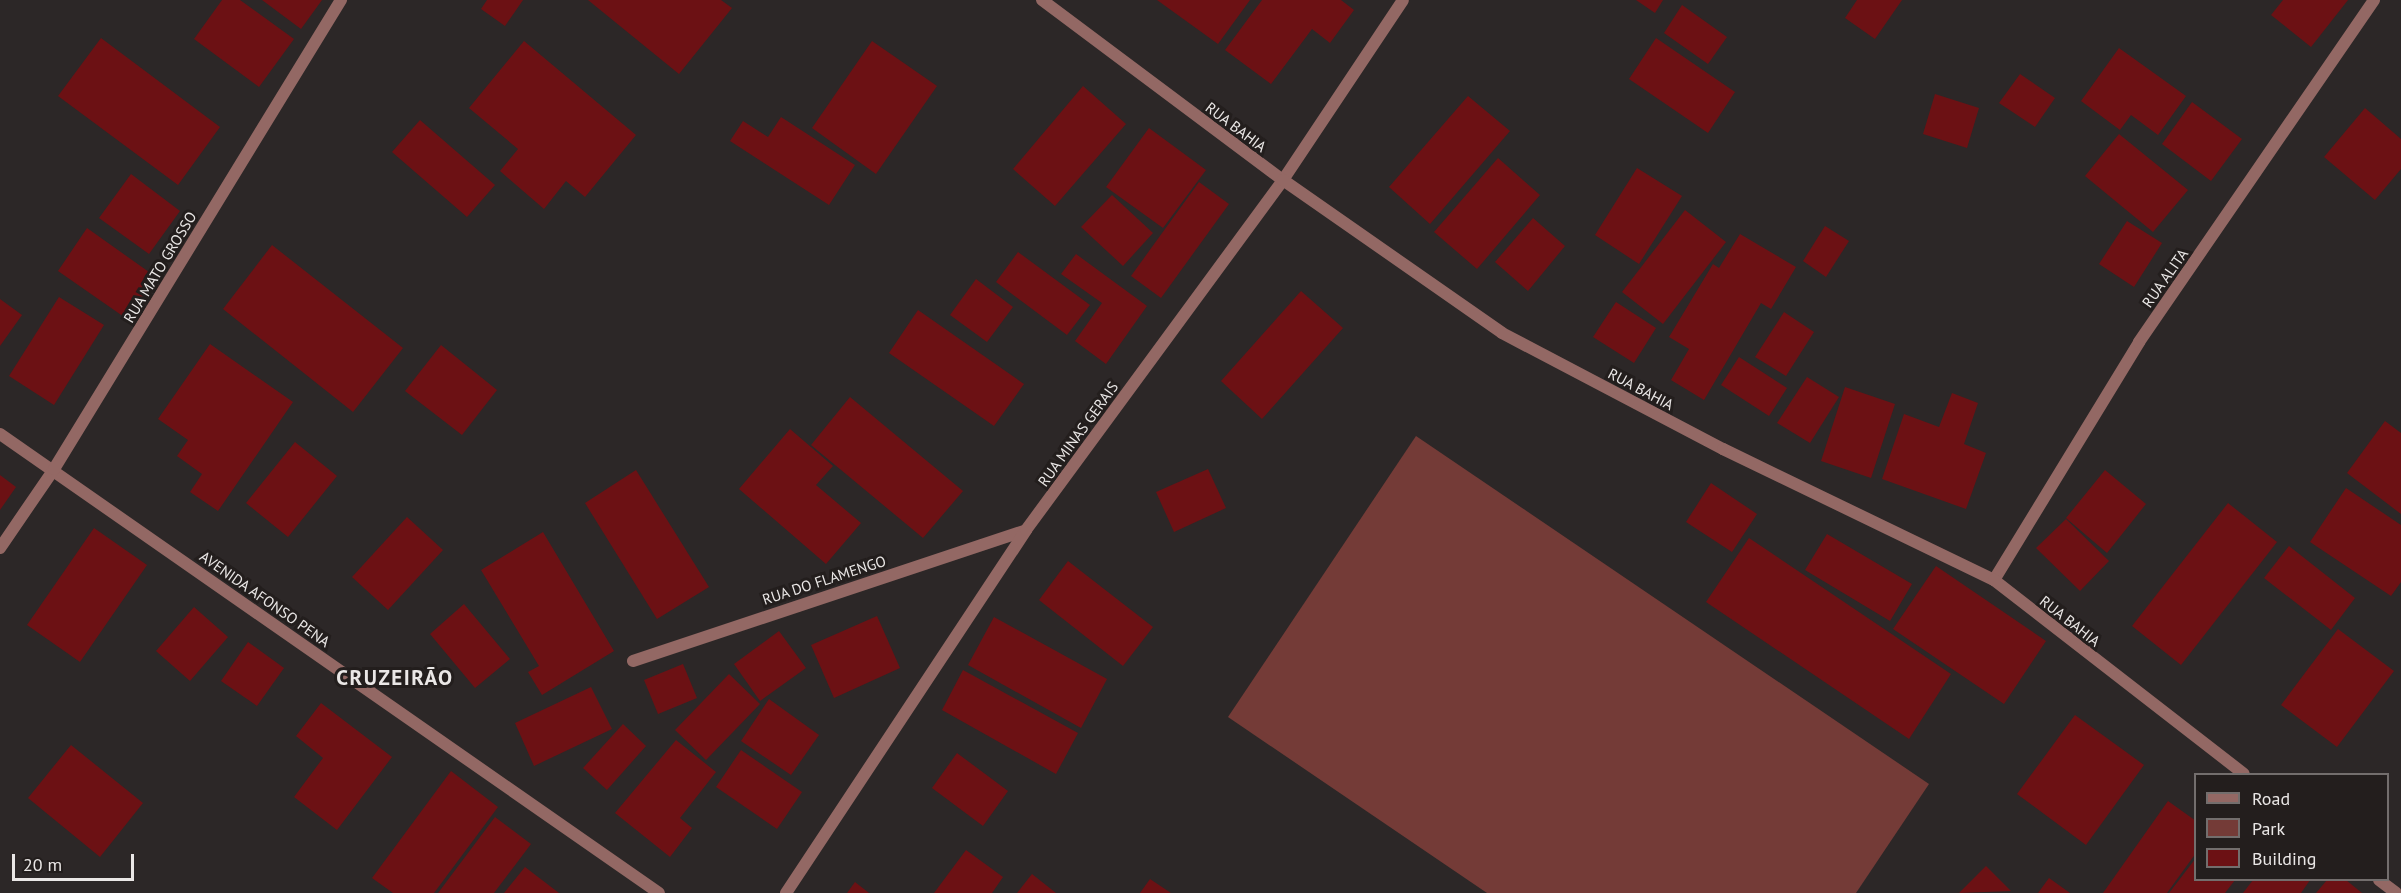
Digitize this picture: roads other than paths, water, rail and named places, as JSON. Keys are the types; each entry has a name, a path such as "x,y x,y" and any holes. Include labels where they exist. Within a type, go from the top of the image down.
{"street":[{"name":"RUA MATO GROSSO","path":"0,548 54,469 341,0"},
{"name":"RUA BAHIA","path":"1042,0 1283,180 1502,333 1723,449 1994,580 2243,773"},
{"name":"RUA MINAS GERAIS","path":"786,893 1026,530 1283,180 1403,0"},
{"name":"RUA ALITA","path":"1994,580 2139,342 2374,0"},
{"name":"AVENIDA AFONSO PENA","path":"0,434 54,469 659,893"},
{"name":"RUA DO FLAMENGO","path":"633,661 1026,530"},
{"path":"2381,881 2396,893"}],"district":[{"name":"CRUZEIRÃO","path":"395,678"}]}
